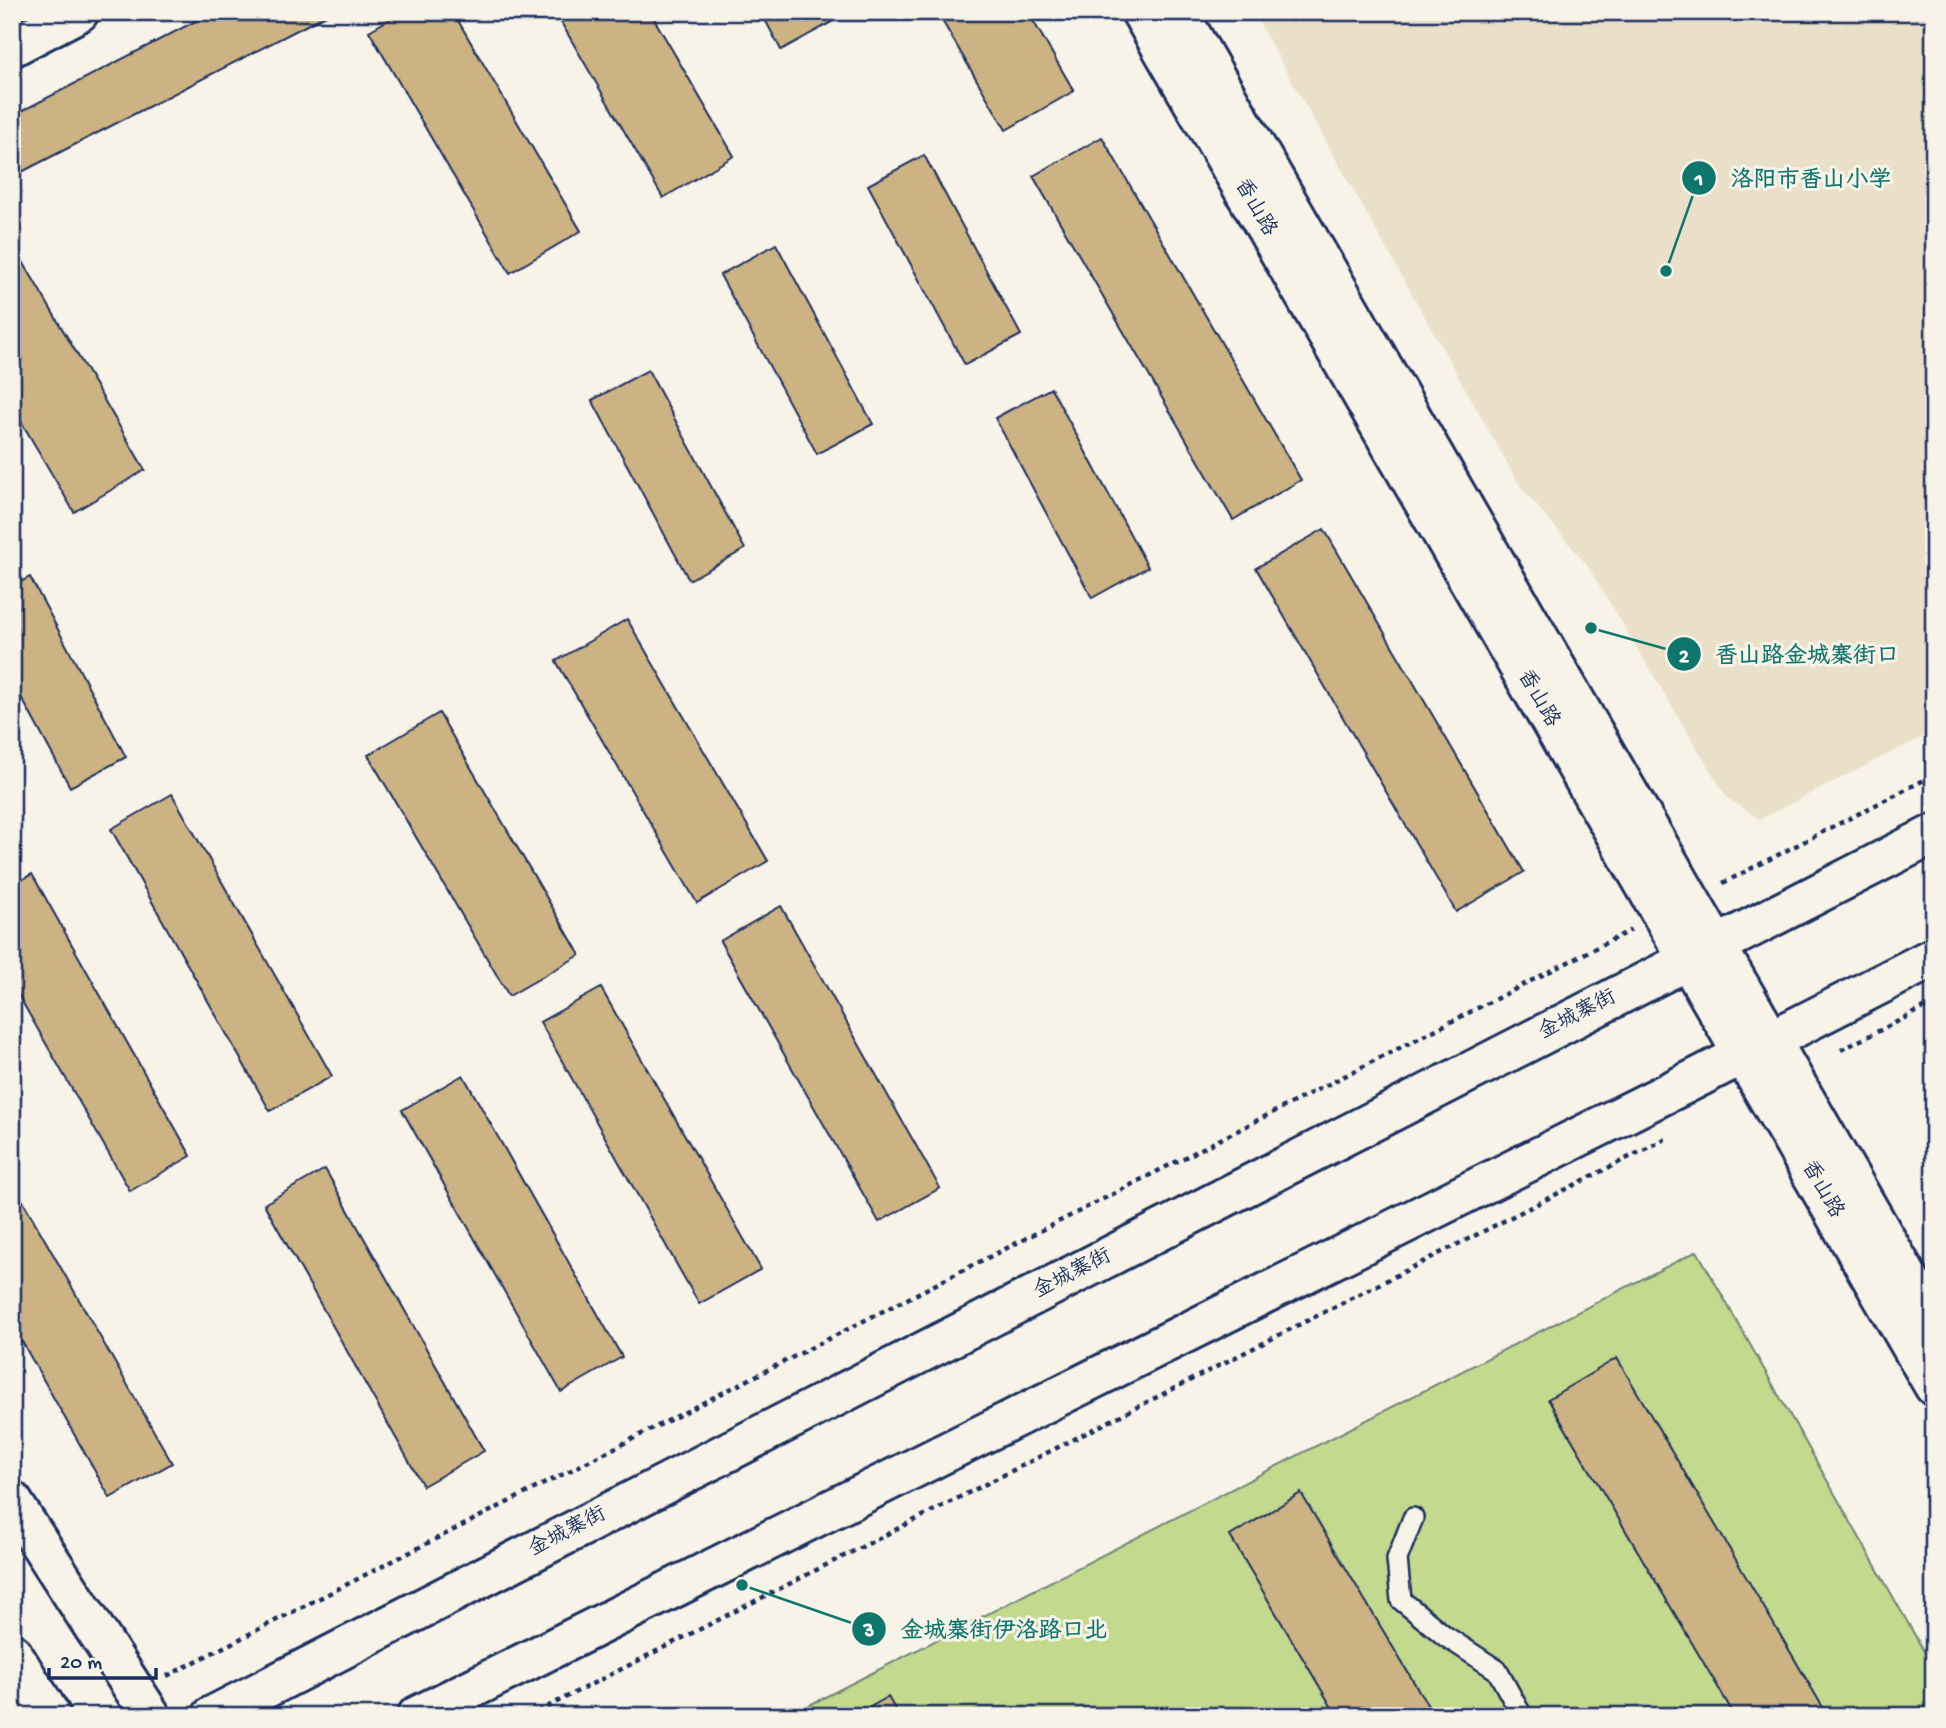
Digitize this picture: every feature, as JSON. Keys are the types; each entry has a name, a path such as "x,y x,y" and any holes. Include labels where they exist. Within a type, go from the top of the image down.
{"main road":[{"path":"12,47 79,12"},
{"name":"香山路","path":"1141,12 1676,907"},
{"name":"香山路","path":"1178,12 1757,1048 1934,1386"},
{"name":"金城寨街","path":"212,1716 1934,834"},
{"path":"417,1716 1757,1048 1934,957"},
{"name":"香山路","path":"1757,1048 1791,1075 1934,1322"},
{"path":"12,1500 143,1704"},
{"path":"12,1653 51,1716"}],"lane":[{"path":"1413,1518 1397,1559 1401,1600 1445,1636 1497,1670 1522,1716"}],"path":[{"path":"89,1716 143,1704 1934,775"},
{"path":"1791,1075 1934,1003"},
{"path":"529,1716 1669,1137"}],"shaded area":[{"path":"1253,12 1934,12 1934,731 1760,819 1727,798 1587,565 1520,486"}],"green space":[{"path":"1697,1251 1934,1669 1934,1716 788,1716"}],"building":[{"path":"213,12 332,12 12,177 12,116"},
{"path":"402,12 453,12 581,231 510,273 369,31"},
{"path":"555,12 650,12 734,156 663,198"},
{"path":"761,12 834,12 837,19 781,50"},
{"path":"937,12 1028,12 1074,91 1006,130"},
{"path":"1102,137 1301,480 1233,520 1033,176"},
{"path":"924,155 1021,335 965,365 868,185"},
{"path":"12,243 145,470 74,512 12,406"},
{"path":"776,244 873,424 817,454 720,275"},
{"path":"648,370 745,549 689,580 592,400"},
{"path":"1051,388 1148,567 1092,598 995,418"},
{"path":"1324,529 1524,872 1456,912 1256,568"},
{"path":"30,577 126,757 70,787 12,680 12,586"},
{"path":"627,619 768,861 697,903 556,661"},
{"path":"439,713 580,955 509,996 368,755"},
{"path":"172,794 332,1076 270,1111 111,829"},
{"path":"32,874 191,1156 130,1191 12,984 12,885"},
{"path":"781,906 940,1188 879,1222 720,941"},
{"path":"601,988 761,1269 699,1304 540,1022"},
{"path":"463,1075 622,1357 561,1392 402,1110"},
{"path":"325,1169 484,1451 423,1486 264,1204"},
{"path":"12,1182 172,1463 110,1498 12,1324"},
{"path":"1617,1358 1828,1716 1735,1716 1548,1399"},
{"path":"1301,1493 1434,1716 1337,1716 1230,1536"},
{"path":"888,1697 899,1716 854,1716"}],"place":[{"name":"洛阳市香山小学","path":"1666,271"},
{"name":"香山路金城寨街口","path":"1591,628"},
{"name":"金城寨街伊洛路口北","path":"742,1585"}]}
